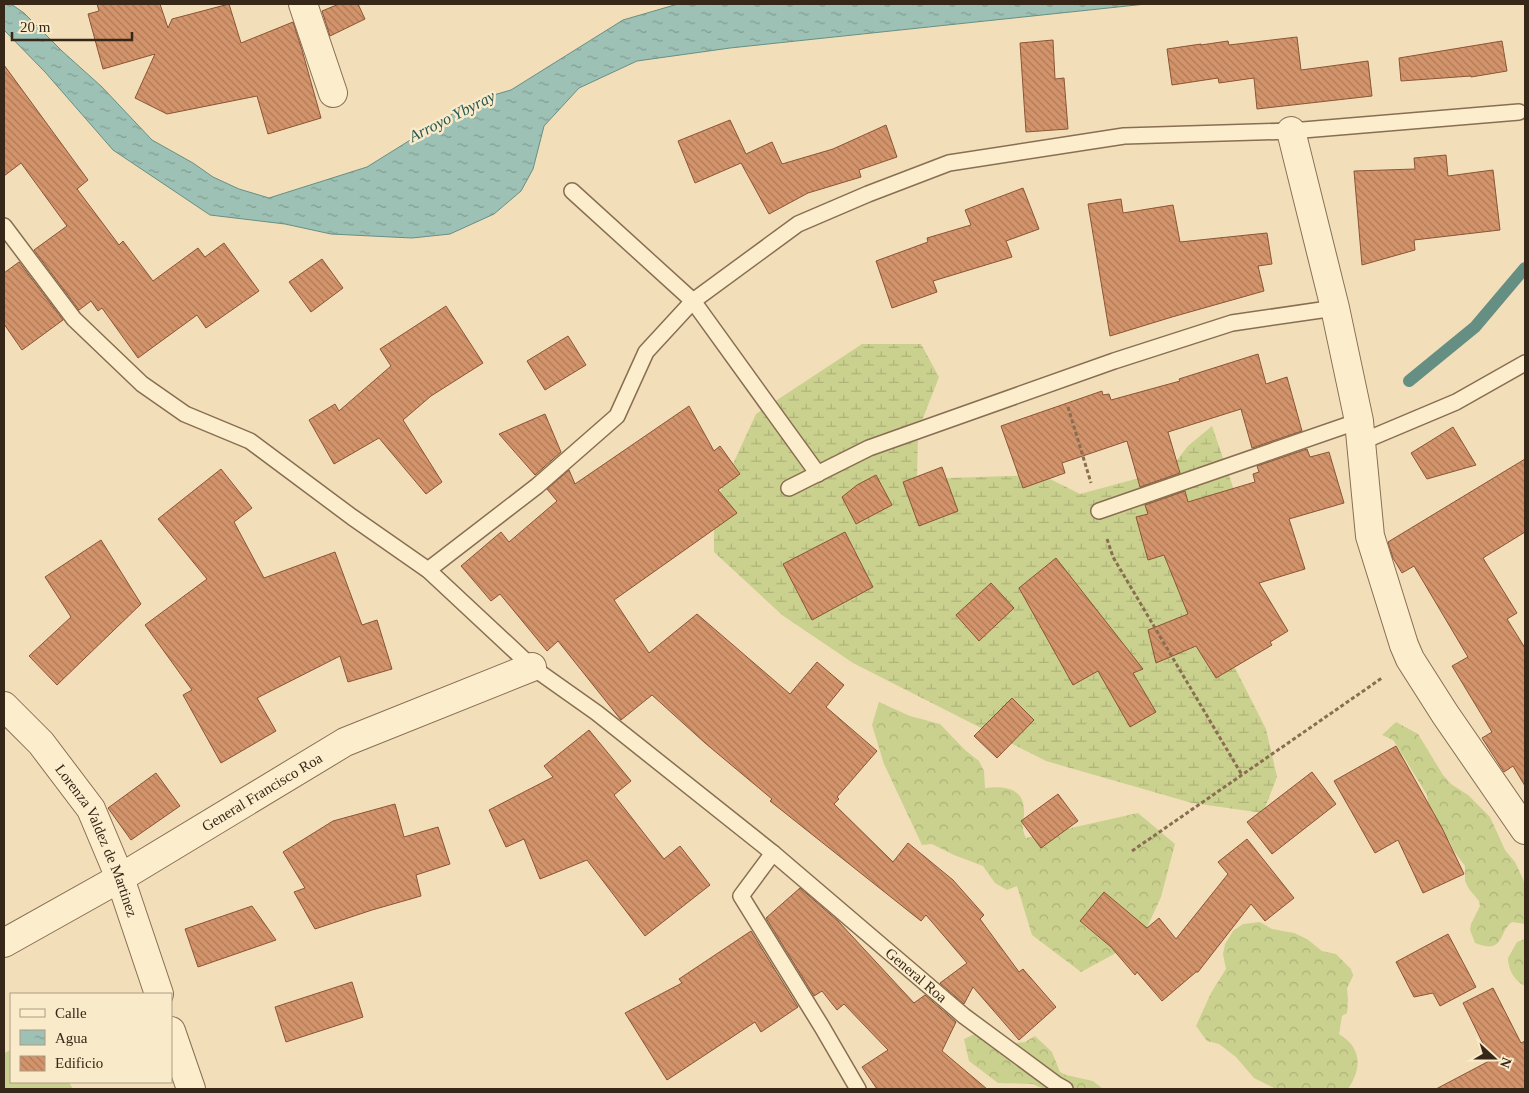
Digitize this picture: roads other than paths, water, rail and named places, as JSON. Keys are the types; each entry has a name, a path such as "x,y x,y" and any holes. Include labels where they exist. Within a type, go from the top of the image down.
{"street":[{"path":"303,4 334,93"},
{"path":"1291,131 1335,308 1360,431 1370,536 1404,646 1410,659 1445,714 1525,830"},
{"name":"General Francisco Roa","path":"4,943 120,878 345,742 532,667"},
{"name":"Lorenza Valdez de Martinez","path":"4,706 41,743 91,810 120,878 159,993"},
{"path":"172,1034 191,1089"}],"lane":[{"path":"428,570 537,486 617,416 646,352 693,301 798,224 868,194 949,162 1124,136 1291,131 1519,112"},
{"path":"572,191 693,301 818,474"},
{"name":"General Roa","path":"4,226 74,320 142,384 185,414 250,441 352,517 428,570 532,667 597,712 773,853 964,1016 1065,1089"},
{"path":"789,488 869,448 1060,380 1232,323 1335,308"},
{"path":"1099,511 1456,402 1525,363"},
{"path":"773,853 741,896 858,1089"}],"water":[{"name":"Arroyo Ybyray","path":"4,4 11,4 24,13 102,87 152,140 193,163 213,177 239,189 269,198 367,167 473,101 511,90 623,20 678,4 1146,4 730,48 637,61 579,88 544,126 533,169 521,191 494,214 450,234 412,238 331,234 285,224 210,215 113,150 45,72 4,30"}],"waterway":[{"path":"1409,381 1475,327 1525,268"}]}
